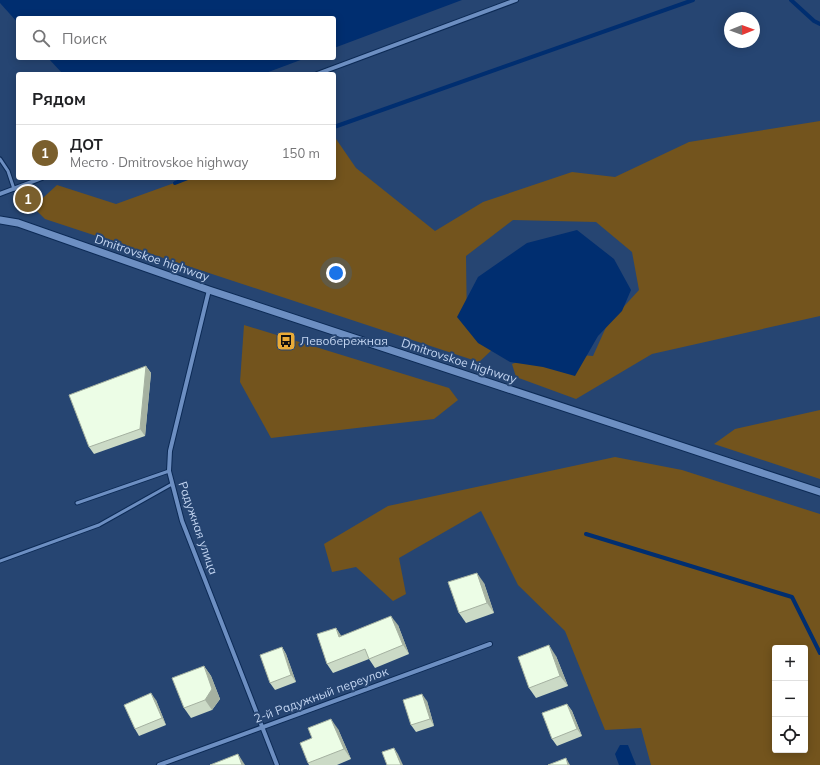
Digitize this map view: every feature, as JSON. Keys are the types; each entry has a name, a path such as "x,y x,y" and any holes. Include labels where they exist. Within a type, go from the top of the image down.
{"street":[{"path":"322,72 516,0"},
{"path":"0,194 37,180"},
{"name":"Dmitrovskoe highway","path":"0,220 18,223 209,290 820,492"},
{"name":"Радужная улица","path":"209,290 170,451 169,471 182,521 277,765"},
{"name":"2-й Радужный переулок","path":"159,765 490,644"}],"lane":[{"path":"0,159 8,171 14,189"},
{"path":"77,503 169,471"},
{"path":"0,562 99,525 172,484"}],"shaded area":[{"path":"820,121 820,316 652,354 576,399 516,377 512,364 543,352 593,356 607,325 639,290 632,252 596,222 513,220 466,256 467,329 494,348 479,362 45,219 33,207 57,185 116,204 182,180 336,180 336,139 356,168 435,231 483,202 572,172 615,177 689,142"},
{"path":"244,325 449,388 458,400 434,419 271,438 240,382"},
{"path":"820,410 820,479 714,444 735,429"},
{"path":"615,457 682,470 820,514 820,765 651,765 641,728 605,730 565,631 518,585 481,511 399,558 406,594 393,601 356,567 332,572 324,544 388,506"}],"water":[{"path":"0,0 462,0 336,47 336,16 16,16 16,21 0,3"},
{"path":"50,60 301,60 268,72 61,72"},
{"path":"577,230 614,259 631,290 622,311 598,336 575,376 543,367 510,362 478,343 457,317 478,277 527,243"},
{"path":"620,745 628,745 636,765 619,765 615,754"}],"building":[{"path":"146,366 140,429 89,447 69,395"},
{"path":"477,573 487,603 459,613 448,582"},
{"path":"391,616 403,645 369,659 365,649 327,664 317,634 336,628 339,637"},
{"path":"549,645 560,676 529,688 518,657"},
{"path":"282,647 291,675 270,683 260,655"},
{"path":"204,666 212,689 205,700 184,708 172,678"},
{"path":"151,693 162,718 135,729 124,705"},
{"path":"422,694 430,719 411,725 403,700"},
{"path":"567,704 577,729 552,739 542,713"},
{"path":"331,719 344,749 308,763 300,743 312,738 308,728"},
{"path":"394,748 401,765 387,765 382,752"},
{"path":"238,754 242,765 210,765"},
{"path":"566,758 568,765 548,765"}],"waterway":[{"path":"336,126 693,0"},
{"path":"791,0 814,21 820,24"},
{"path":"175,183 183,180"},
{"path":"586,534 792,597 820,653"}],"place":[{"name":"ДОТ","path":"28,199"},
{"name":"Левобережная","path":"286,341"}]}
